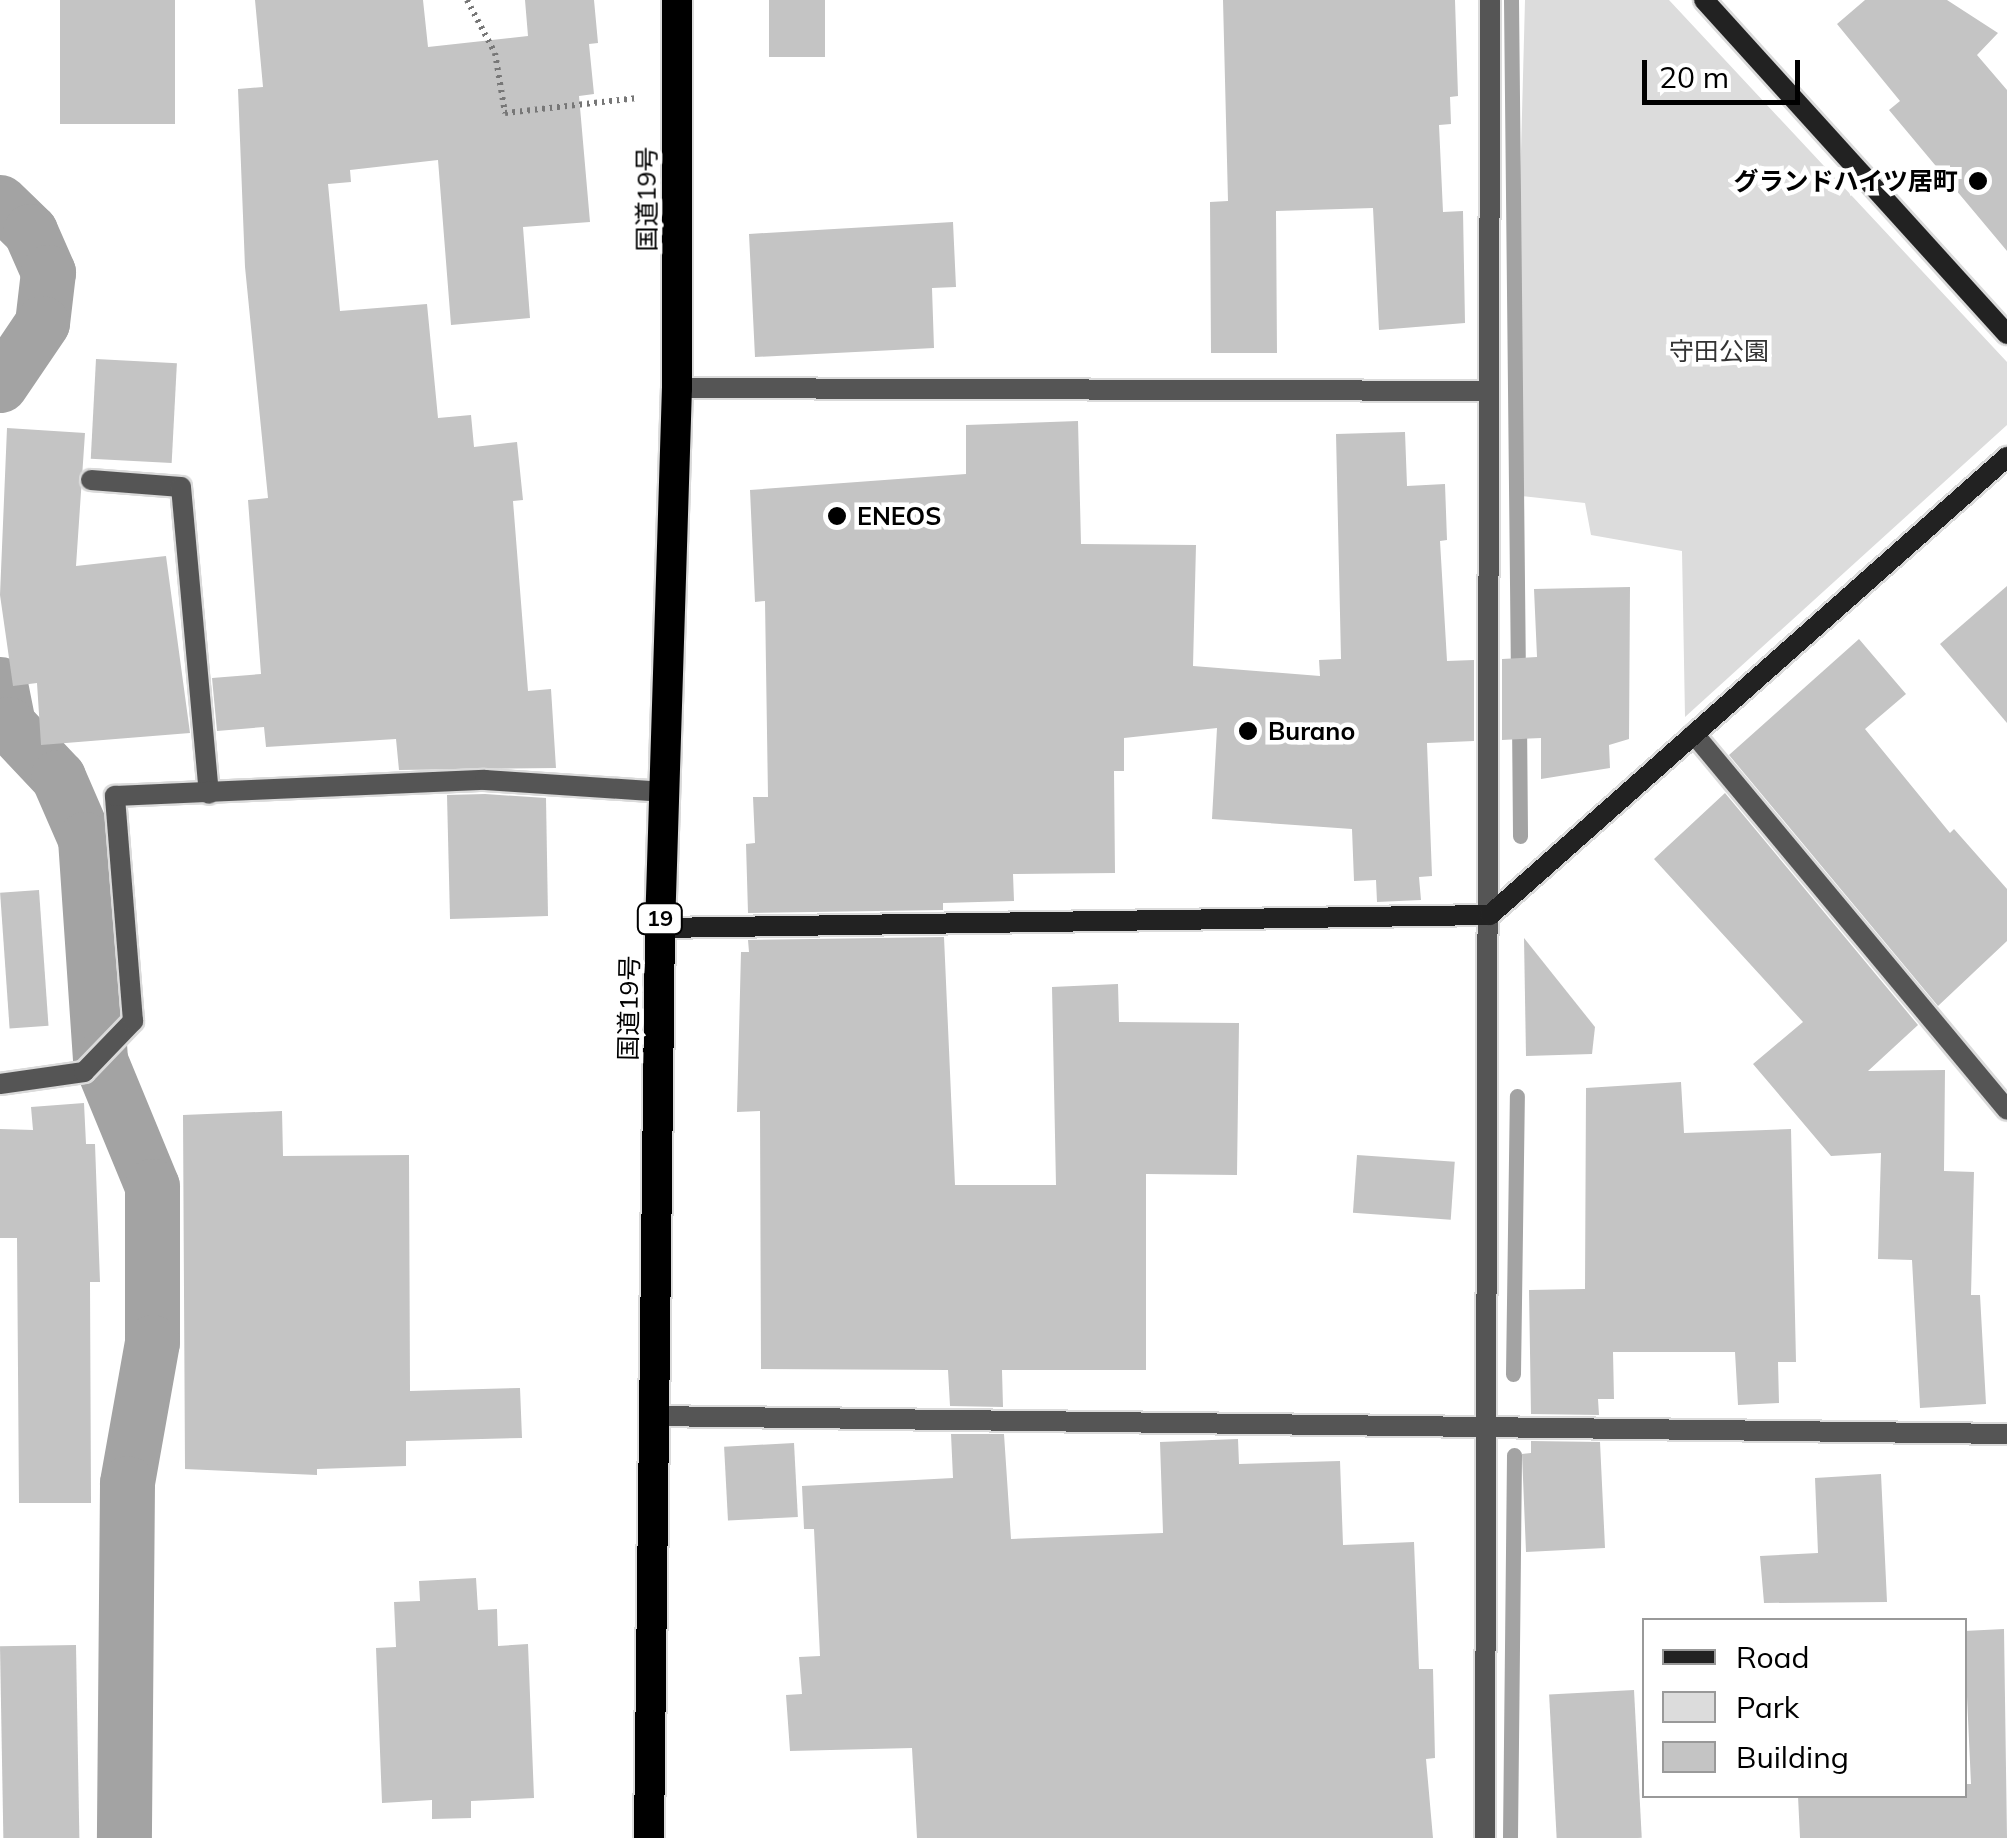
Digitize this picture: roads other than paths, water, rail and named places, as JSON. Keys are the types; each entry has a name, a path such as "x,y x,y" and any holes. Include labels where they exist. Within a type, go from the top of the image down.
{"highway":[{"name":"国道19号","path":"649,1838 651,1416 660,928 677,388 677,0"}],"street":[{"path":"1486,1838 1490,914 1484,391 1490,0"},
{"path":"1704,0 2007,334"},
{"path":"677,388 1484,391"},
{"path":"660,928 1490,914 2007,457"},
{"path":"91,480 181,487 209,794"},
{"path":"1694,734 2007,1110"},
{"path":"0,1084 84,1072 133,1021 115,796 485,780 665,792"},
{"path":"651,1416 1487,1424 2007,1434"}],"waterway":[{"path":"1511,0 1518,676"},
{"path":"0,202 30,231 48,272 42,323 0,385"},
{"path":"0,684 8,724 58,777 85,839 100,1060 152,1186 152,1342 127,1483 124,1838"},
{"path":"1519,719 1520,836"},
{"path":"1513,1374 1517,1096"},
{"path":"1510,1838 1514,1455"}],"place":[{"name":"グランドハイツ居町","path":"1978,181"},
{"name":"ENEOS","path":"837,516"},
{"name":"Burano","path":"1248,731"}],"park label":[{"name":"守田公園","path":"1719,351"}]}
